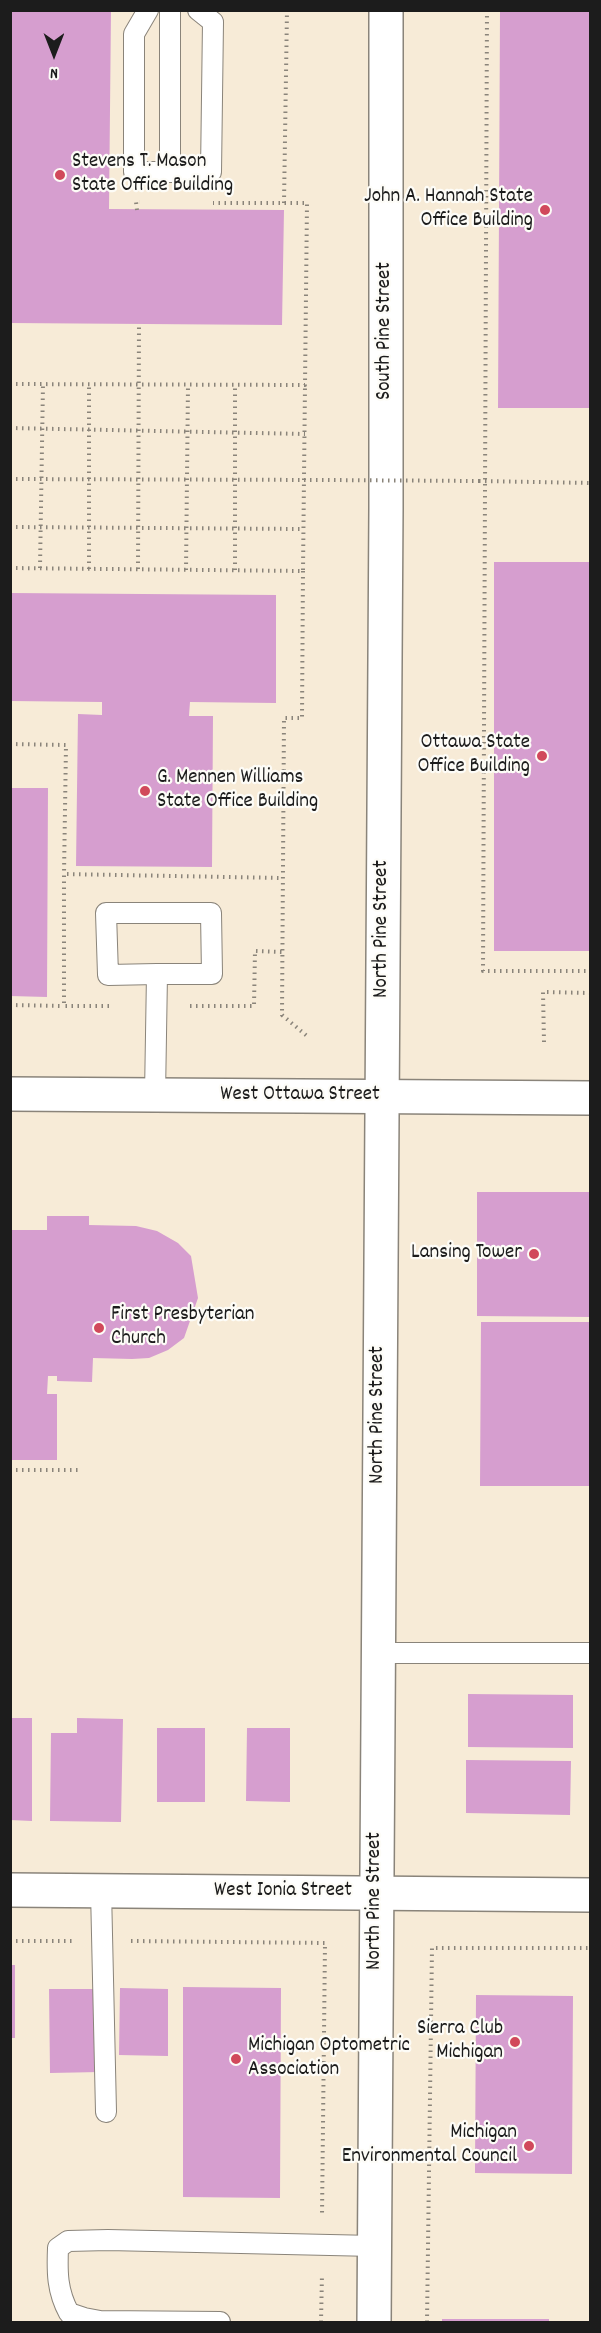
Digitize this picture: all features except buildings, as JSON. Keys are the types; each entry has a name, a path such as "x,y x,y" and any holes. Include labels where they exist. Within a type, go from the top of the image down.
{"street":[{"name":"South Pine Street","path":"386,10 386,508"},
{"name":"North Pine Street","path":"374,2322 386,508"},
{"name":"West Ottawa Street","path":"10,1094 591,1098"},
{"name":"West Ionia Street","path":"10,1890 591,1894"}],"lane":[{"path":"148,10 134,34 134,171 211,171 213,22 198,10"},
{"path":"170,10 170,171"},
{"path":"106,913 211,913 212,974 158,974 108,975 106,913"},
{"path":"155,1095 158,974"},
{"path":"378,1653 591,1653"},
{"path":"101,1890 106,2112"},
{"path":"219,2322 100,2320 69,2313 61,2298 57,2279 58,2248 68,2241 108,2240 374,2246"}],"path":[{"path":"284,203 287,10"},
{"path":"487,10 481,481 483,970 591,971"},
{"path":"136,202 137,210"},
{"path":"204,202 307,203 302,718 284,718 282,952 282,1016 307,1036"},
{"path":"138,569 139,324"},
{"path":"10,384 305,385"},
{"path":"40,568 43,384"},
{"path":"89,569 90,385"},
{"path":"186,570 188,385"},
{"path":"235,385 235,570"},
{"path":"10,428 305,434"},
{"path":"10,479 591,483"},
{"path":"10,527 304,530"},
{"path":"10,568 303,571"},
{"path":"10,744 66,745 64,874"},
{"path":"190,1006 254,1006 255,951 282,952"},
{"path":"544,1042 543,992 591,993"},
{"path":"10,1005 64,1006"},
{"path":"10,1470 79,1470"},
{"path":"10,1941 325,1942 321,2322"},
{"path":"427,2322 432,1948 591,1948"}],"place":[{"name":"Stevens T. Mason State Office Building","path":"60,175"},
{"name":"John A. Hannah State Office Building","path":"545,210"},
{"name":"Ottawa State Office Building","path":"542,756"},
{"name":"G. Mennen Williams State Office Building","path":"145,791"},
{"name":"Lansing Tower","path":"534,1254"},
{"name":"First Presbyterian Church","path":"99,1328"},
{"name":"Sierra Club Michigan","path":"515,2042"},
{"name":"Michigan Optometric Association","path":"236,2059"},
{"name":"Michigan Environmental Council","path":"529,2146"}]}
